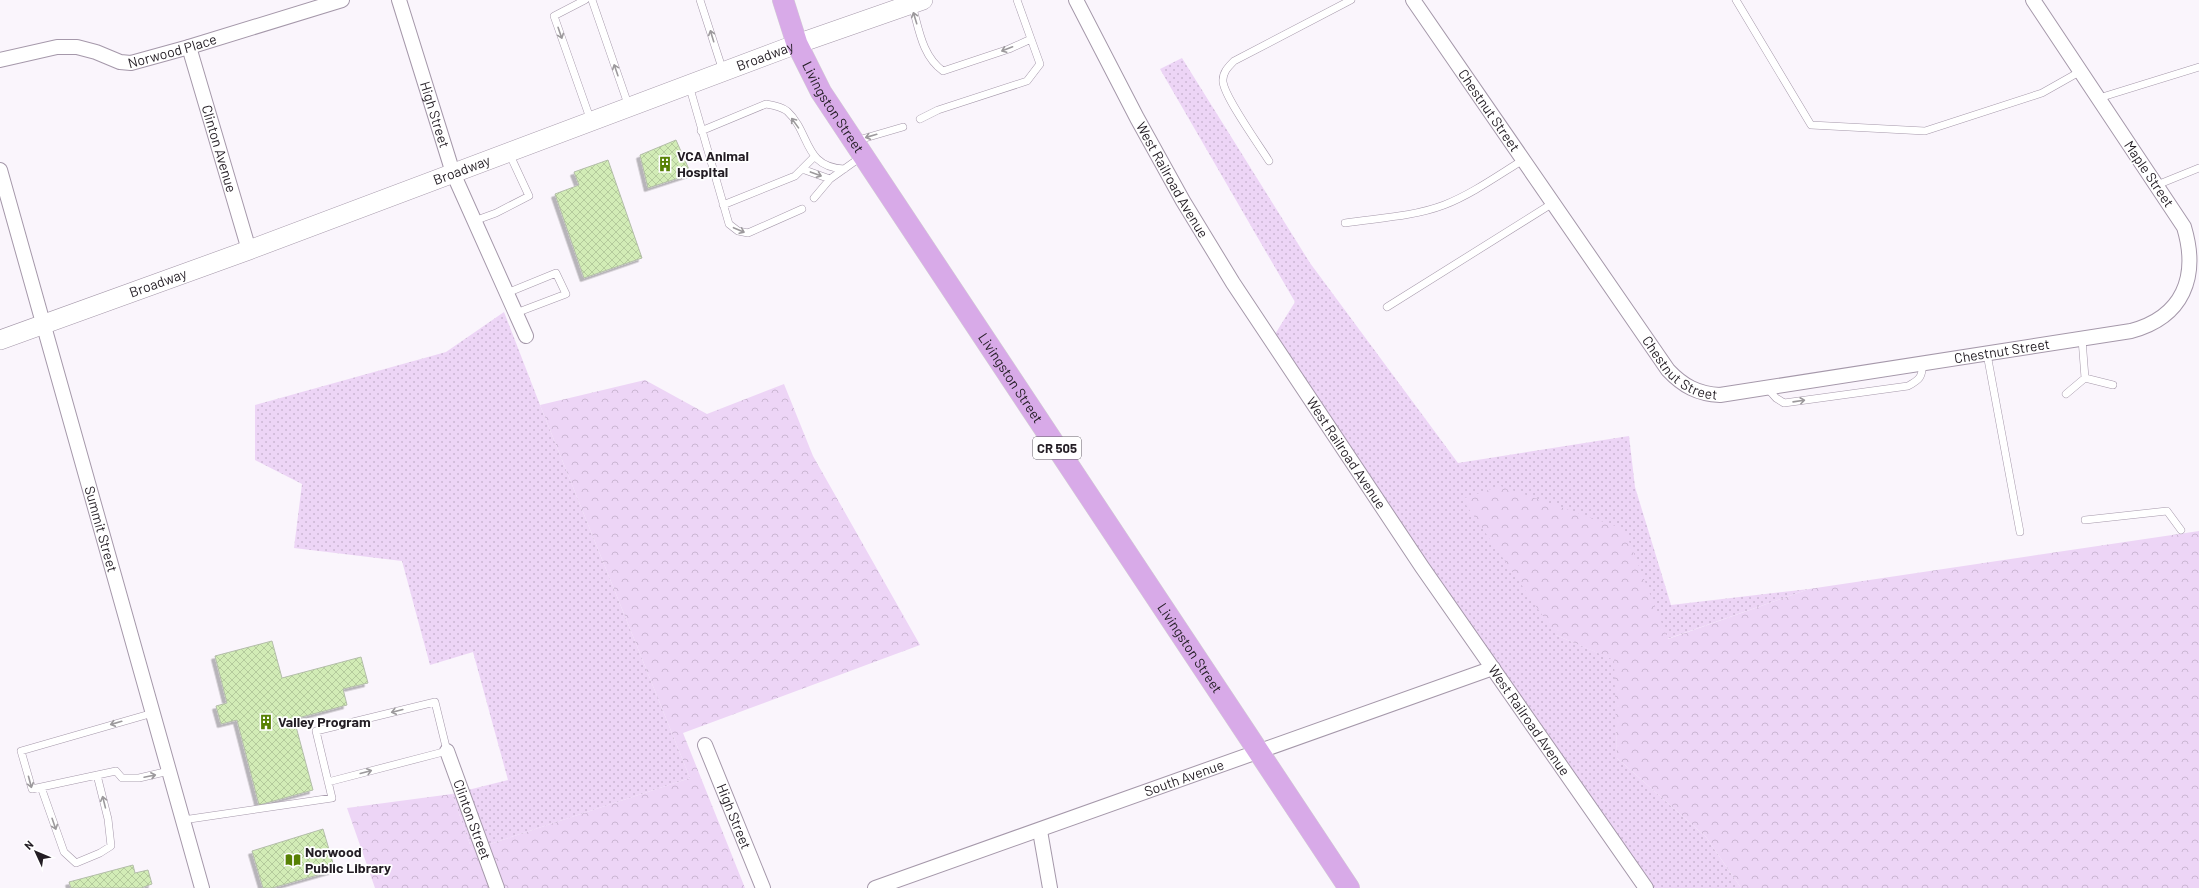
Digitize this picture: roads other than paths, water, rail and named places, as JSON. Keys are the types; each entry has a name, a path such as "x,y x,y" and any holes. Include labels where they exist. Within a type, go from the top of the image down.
{"main road":[{"name":"Livingston Street","path":"783,0 797,44 821,92 1349,888"}],"street":[{"name":"Norwood Place","path":"0,60 57,47 77,47 96,52 120,62 131,63 189,47 342,0"},
{"name":"High Street","path":"399,0 453,173 526,336"},
{"name":"West Railroad Avenue","path":"1076,0 1137,118 1183,201 1233,283 1355,468 1646,888"},
{"name":"Chestnut Street","path":"1413,0 1668,370 1678,381 1690,389 1706,394 1720,395 2122,333"},
{"name":"Maple Street","path":"2033,0 2157,185 2184,227 2190,243 2192,258 2190,276 2185,292 2175,306 2162,318 2148,327 2122,333"},
{"name":"Broadway","path":"0,340 249,250 797,44 917,2"},
{"name":"Clinton Avenue","path":"189,47 249,250"},
{"name":"Summit Street","path":"0,170 202,888"},
{"name":"South Avenue","path":"875,888 1493,668"},
{"name":"High Street","path":"705,745 763,888"},
{"name":"Clinton Street","path":"447,751 497,888"},
{"path":"1040,830 1050,888"}],"lane":[{"path":"585,0 554,16 591,121"},
{"path":"592,0 629,107"},
{"path":"700,0 723,72"},
{"path":"920,119 938,110 1027,81 1040,64 1016,0"},
{"path":"1269,161 1228,95 1223,82 1225,70 1234,61 1351,0"},
{"path":"1738,1 1811,125 1925,131 2042,93 2081,71"},
{"path":"917,2 927,55 943,71 1009,49 1031,39"},
{"path":"2099,98 2199,67"},
{"path":"689,85 729,224 738,231 748,233 802,209"},
{"path":"702,131 766,104 786,110 801,131 814,157 831,168 844,169"},
{"path":"814,198 830,179 844,169 858,148 888,131 903,127"},
{"path":"474,221 496,213 529,196 509,153"},
{"path":"723,205 795,176 814,157"},
{"path":"1345,223 1415,213 1443,205 1467,195 1523,160"},
{"path":"2157,185 2199,168"},
{"path":"802,169 830,179"},
{"path":"1387,307 1553,203"},
{"path":"507,293 556,273 566,294 516,313"},
{"path":"2082,339 2085,378"},
{"path":"1987,354 2020,532"},
{"path":"1767,388 1776,398 1784,403 1908,386 1918,381 1923,373 1922,364"},
{"path":"2085,378 2113,386"},
{"path":"2066,394 2085,378"},
{"path":"2085,520 2167,510 2181,530"},
{"path":"183,820 332,798 328,782 316,731 435,702 447,751 328,782"},
{"path":"153,712 22,751 32,789 116,771 122,778 139,778 169,771"},
{"path":"41,787 64,852 76,863 100,853 110,846 108,819 97,775"}],"place":[{"name":"VCA Animal Hospital","path":"665,164"},
{"name":"Valley Program","path":"266,722"},
{"name":"Norwood Public Library","path":"293,860"}]}
